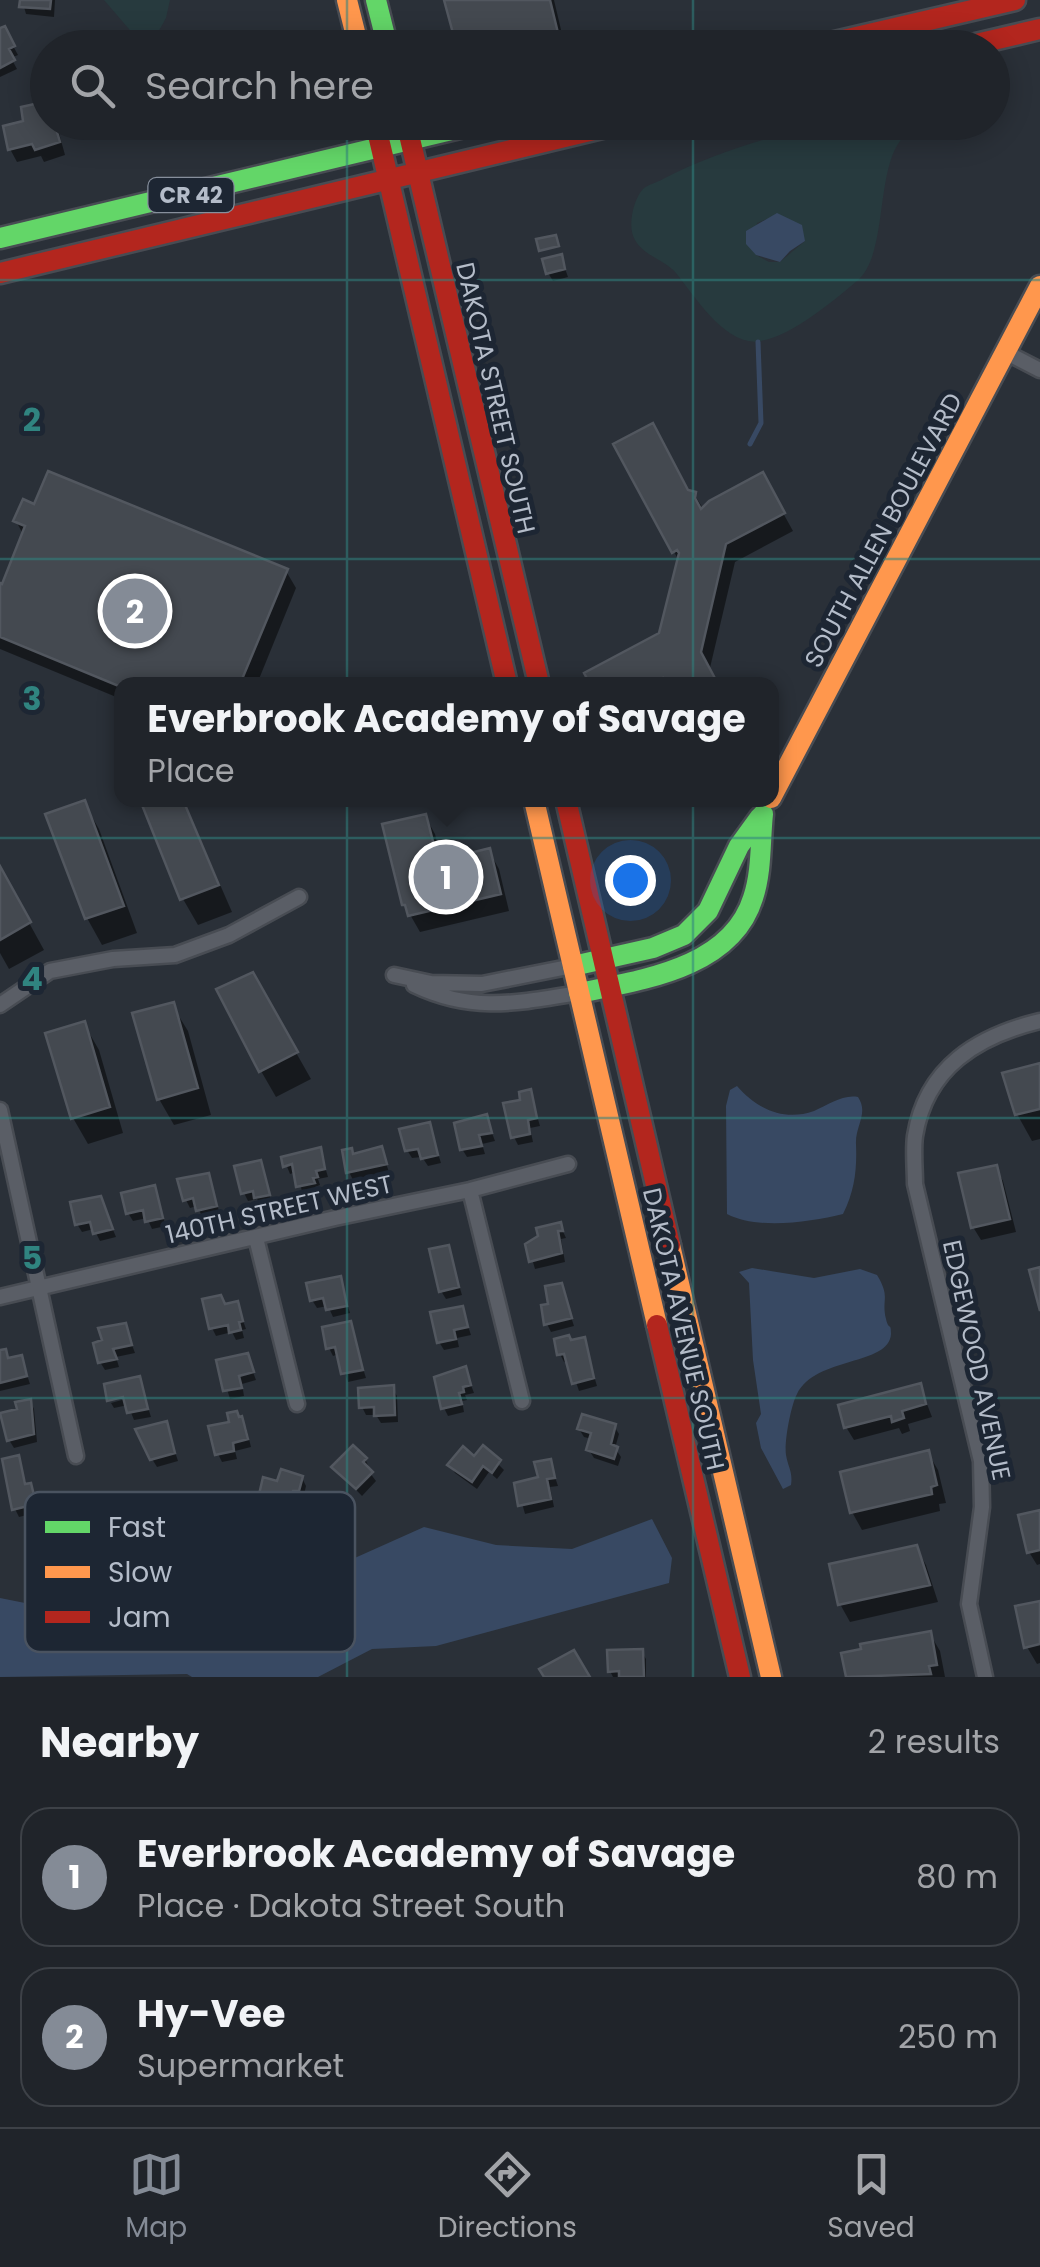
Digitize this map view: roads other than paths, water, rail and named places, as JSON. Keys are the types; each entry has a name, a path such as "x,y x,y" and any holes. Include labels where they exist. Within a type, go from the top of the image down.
{"main road":[{"path":"347,0 354,30"},
{"path":"376,0 384,30"},
{"path":"887,30 1015,0"},
{"path":"1010,37 1040,32"},
{"path":"379,140 505,677"},
{"name":"CR 42","path":"0,238 381,148 394,140"},
{"name":"DAKOTA STREET SOUTH","path":"410,140 536,677"},
{"name":"CR 42","path":"0,273 549,140"},
{"name":"SOUTH ALLEN BOULEVARD","path":"779,783 1040,286"},
{"path":"536,807 579,994"},
{"path":"568,807 610,986"},
{"name":"SOUTH ALLEN BOULEVARD","path":"573,966 670,942 698,922 708,910 739,846 766,807"},
{"name":"SOUTH ALLEN BOULEVARD","path":"579,994 692,963 713,950 741,923 751,905 758,877 768,807"},
{"name":"DAKOTA AVENUE SOUTH","path":"610,986 771,1677"},
{"name":"DAKOTA AVENUE SOUTH","path":"579,994 740,1677"}],"street":[{"path":"1005,352 1040,370"},
{"path":"0,1004 50,972 113,959 174,955 230,935 299,897"},
{"path":"573,966 482,984 402,979 441,998 469,1004 499,1005 579,994"},
{"name":"EDGEWOOD AVENUE","path":"985,1677 969,1604 982,1508 981,1461 915,1184 915,1136 926,1103 953,1061 979,1042 1040,1021"},
{"path":"0,1110 76,1456"},
{"name":"140TH STREET WEST","path":"0,1297 568,1164"},
{"path":"470,1190 522,1401"},
{"path":"256,1238 297,1404"}],"water":[{"path":"777,213 802,225 805,241 780,262 756,255 746,244 746,231"},
{"path":"737,1086 771,1111 792,1115 858,1097 862,1114 856,1137 855,1171 843,1214 769,1223 727,1214 726,1106 730,1090"},
{"path":"752,1268 814,1278 860,1269 877,1275 884,1289 885,1312 891,1328 887,1344 878,1352 819,1373 797,1394 786,1442 791,1485 783,1489 761,1448 756,1423 761,1414 753,1360 749,1283 739,1272"},
{"path":"652,1519 672,1558 669,1583 436,1646 372,1649 318,1677 0,1677 0,1598 25,1603 25,1652 355,1652 355,1558 424,1527 496,1545 572,1549"}],"waterway":[{"path":"750,444 761,423 758,342"}],"place":[{"name":"Hy-Vee","path":"135,611"},
{"name":"Everbrook Academy of Savage","path":"446,877"}]}
